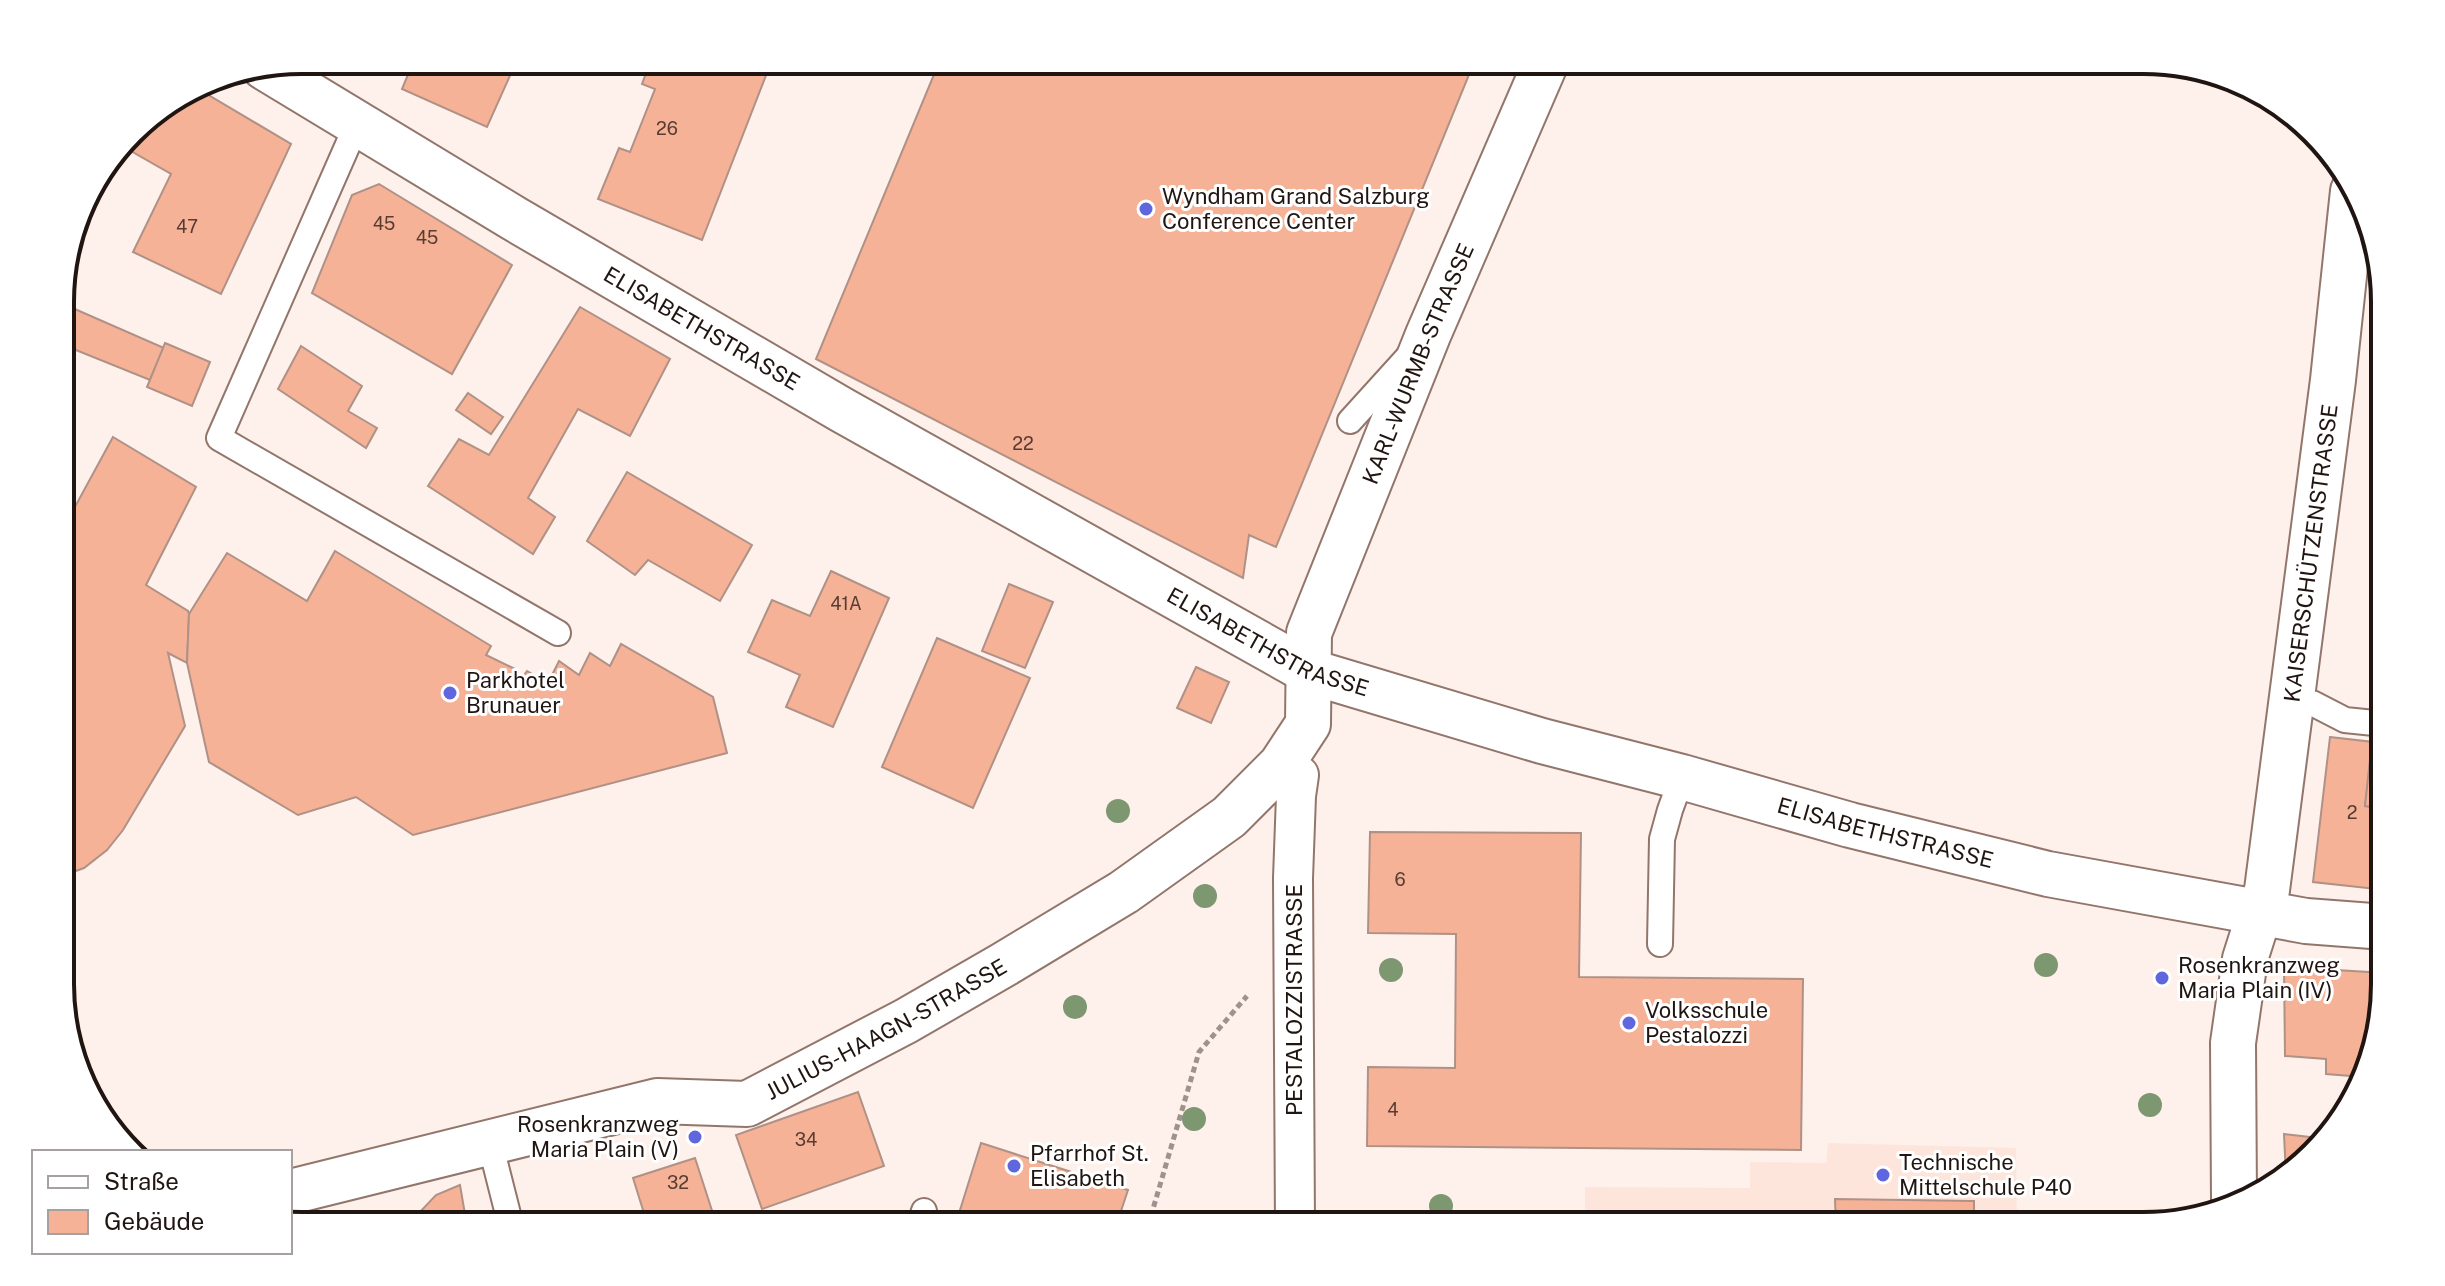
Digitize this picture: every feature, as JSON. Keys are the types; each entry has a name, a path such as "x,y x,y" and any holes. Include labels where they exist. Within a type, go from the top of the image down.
{"street":[{"name":"KARL-WURMB-STRASSE","path":"1308,671 1309,633 1428,335 1541,74"},
{"name":"ELISABETHSTRASSE","path":"277,75 515,219 842,410 1308,671 1542,741 1682,777 1778,793 1850,825 2048,874 2306,921 2371,926"},
{"name":"KAISERSCHÜTZENSTRASSE","path":"2234,1193 2233,1043 2245,959 2267,890 2333,380 2351,209"},
{"name":"JULIUS-HAAGN-STRASSE","path":"292,1192 657,1101 747,1104 906,1021 1003,965 1124,892 1229,817 1281,765 1308,724 1308,671"},
{"name":"PESTALOZZISTRASSE","path":"1295,1212 1294,833 1299,775"}],"lane":[{"path":"357,124 219,438 558,633"},
{"path":"1350,421 1428,335"},
{"path":"2292,700 2312,703 2345,720 2371,723"},
{"path":"1660,944 1662,839 1682,777"},
{"path":"490,1143 507,1212"}],"path":[{"path":"1152,1212 1199,1052 1295,942"}],"shaded area":[{"name":"Technische Mittelschule P40","path":"1828,1143 2016,1148 2017,1212 1585,1212 1585,1187 1750,1188 1750,1162 1826,1163"}],"building":[{"path":"408,74 511,74 487,127 402,89"},
{"path":"646,74 767,74 702,240 598,199 619,148 630,152 655,89 642,84"},
{"name":"Wyndham Grand Salzburg Conference Center","path":"934,74 1469,74 1276,547 1249,535 1243,578 816,359"},
{"path":"208,95 291,144 221,294 133,252 171,174 132,151 163,121"},
{"path":"379,184 512,265 452,374 312,293 352,195"},
{"path":"580,307 670,359 630,436 578,409 528,498 555,517 533,554 428,486 459,439 489,455"},
{"path":"74,309 164,348 150,380 74,349"},
{"path":"165,343 210,362 192,406 147,387"},
{"path":"301,346 362,386 348,411 377,428 366,448 278,389"},
{"path":"468,393 503,417 491,434 456,410"},
{"path":"113,437 196,487 146,585 189,614 187,663 168,653 185,726 123,830 107,850 84,868 74,872 74,504"},
{"path":"627,472 752,545 720,601 648,560 635,575 587,541"},
{"name":"Parkhotel Brunauer","path":"335,551 491,646 486,655 515,669 505,685 514,689 527,671 548,683 559,661 579,675 590,653 610,666 621,644 713,697 727,753 413,835 356,797 298,815 209,762 187,663 189,614 227,553 307,601"},
{"path":"831,571 889,598 833,727 786,707 800,675 748,652 772,600 810,616"},
{"path":"1009,584 1053,602 1025,668 982,651"},
{"path":"937,638 1030,678 973,808 882,767"},
{"path":"1196,667 1229,682 1211,723 1177,708"},
{"path":"2330,737 2371,742 2365,806 2371,807 2371,888 2313,882"},
{"path":"2371,750 2371,807 2365,806"},
{"name":"Volksschule Pestalozzi","path":"1370,832 1581,833 1579,977 1803,979 1801,1150 1367,1146 1368,1067 1455,1068 1456,934 1368,933"},
{"path":"2284,967 2371,972 2369,1014 2352,1076 2326,1074 2326,1059 2285,1056"},
{"path":"858,1092 884,1166 762,1209 736,1135"},
{"path":"2284,1134 2312,1137 2293,1156 2285,1162"},
{"name":"Pfarrhof St. Elisabeth","path":"981,1143 1128,1190 1121,1212 959,1212"},
{"path":"695,1158 712,1212 644,1212 633,1178"},
{"path":"460,1185 465,1212 420,1212 436,1195"},
{"path":"1835,1199 1974,1201 1974,1212 1835,1212"}],"place":[{"name":"Wyndham Grand Salzburg Conference Center","path":"1146,209"},
{"name":"Parkhotel Brunauer","path":"450,693"},
{"name":"Rosenkranzweg Maria Plain (IV)","path":"2162,978"},
{"name":"Volksschule Pestalozzi","path":"1629,1023"},
{"name":"Rosenkranzweg Maria Plain (V)","path":"695,1137"},
{"name":"Pfarrhof St. Elisabeth","path":"1014,1166"},
{"name":"Technische Mittelschule P40","path":"1883,1175"}]}
